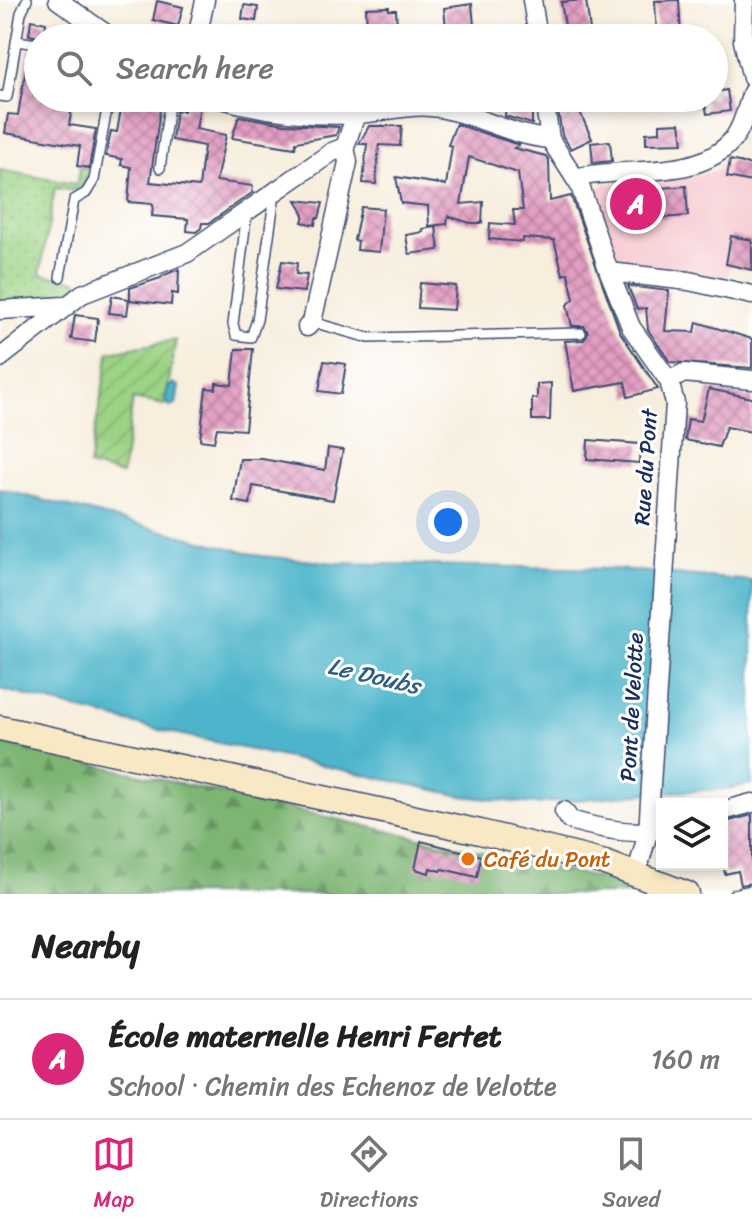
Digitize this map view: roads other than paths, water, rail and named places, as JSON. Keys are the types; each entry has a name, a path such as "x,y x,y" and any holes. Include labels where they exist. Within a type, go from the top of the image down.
{"main road":[{"path":"0,728 480,832 605,863 687,894"}],"street":[{"path":"58,0 92,24"},
{"path":"200,24 205,0"},
{"path":"532,0 536,24"},
{"path":"744,0 743,41 752,78"},
{"path":"575,178 683,167 704,159 733,138 743,123 752,92"},
{"path":"305,112 374,112"},
{"path":"458,112 550,139 546,112"},
{"path":"309,324 348,162 345,147 356,114"},
{"name":"Rue du Pont","path":"550,139 575,178 631,327 669,381 675,403 664,540"},
{"path":"0,358 82,294 187,253 332,152 345,147"},
{"path":"609,272 689,281 752,295"},
{"path":"0,310 64,306"},
{"path":"669,381 684,373 752,380"},
{"name":"Pont de Velotte","path":"636,875 655,831 649,812 664,540"},
{"path":"728,809 752,803"},
{"path":"564,811 570,820 582,824 655,831"}],"lane":[{"path":"0,96 7,97 21,13 27,0"},
{"path":"16,41 24,42"},
{"path":"60,277 74,200 86,193 94,180 106,112"},
{"path":"160,168 168,112"},
{"path":"247,212 233,324 236,335 251,337 257,320 275,192"},
{"path":"309,324 369,338 581,333"},
{"path":"734,894 752,890"}],"water":[{"path":"173,383 179,386 176,405 170,407 165,400"},
{"name":"Le Doubs","path":"0,489 261,556 336,563 616,569 752,581 752,784 727,789 533,804 462,796 155,729 0,689"}],"place":[{"name":"École maternelle Henri Fertet","path":"636,204"},
{"name":"Café du Pont","path":"468,859"}]}
